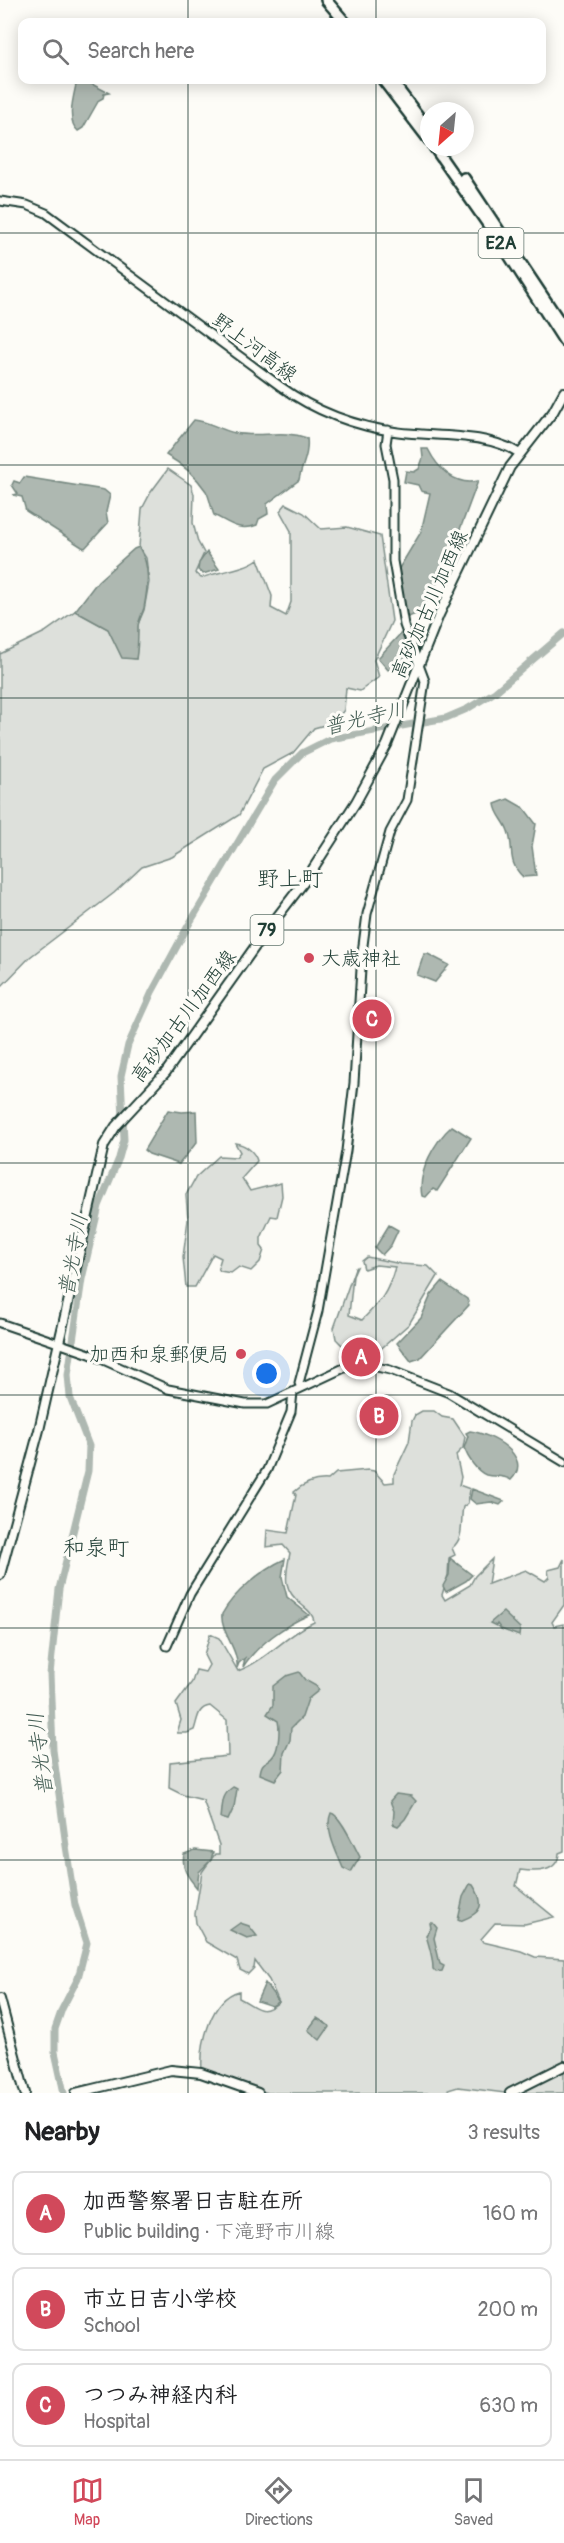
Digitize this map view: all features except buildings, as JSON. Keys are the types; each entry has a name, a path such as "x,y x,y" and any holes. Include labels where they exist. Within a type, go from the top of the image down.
{"highway":[{"path":"318,0 334,18"},
{"path":"326,0 342,18"},
{"path":"386,84 420,129"},
{"path":"394,84 420,118"},
{"name":"E2A","path":"440,156 507,252 564,341"},
{"name":"E2A","path":"447,156 516,254 564,328"}],"main road":[{"name":"高砂加古川加西線","path":"0,1575 62,1345 101,1156 107,1140 118,1124 166,1072 307,878 357,802 393,732 418,665 455,580 519,453 553,412 564,392"},
{"path":"0,1999 24,2093"},
{"path":"510,2093 564,2066"},
{"path":"76,2093 171,2070 207,2075 258,2093"}],"street":[{"name":"野上河高線","path":"0,201 27,205 46,213 300,401 330,414 388,430 488,440 505,444 519,453"},
{"path":"301,1388 299,1383 327,1263 346,1151 354,1083 362,953 367,914 390,832 407,800 425,681 404,625 393,561 393,479 386,444 388,430"},
{"path":"0,1323 108,1361 156,1384 245,1404 267,1404 344,1368 359,1365 390,1370 449,1392 564,1462"},
{"path":"167,1646 190,1594 244,1511 267,1470 290,1414 293,1392"}],"shaded area":[{"path":"76,84 92,84 109,93 104,94 99,100 83,128 78,131 71,114"},
{"path":"194,420 235,433 289,434 307,438 306,455 299,480 267,504 268,514 259,519 257,525 240,527 214,515 202,486 178,462 166,455"},
{"path":"422,449 428,449 442,469 455,478 462,481 478,481 446,567 421,612 406,618 401,602 398,570 421,532 430,493 421,491 418,485 404,482 406,471 414,472 419,469 423,458"},
{"path":"168,469 191,485 194,494 193,523 198,542 204,553 195,573 201,578 245,566 258,559 272,596 271,608 286,616 291,602 291,531 280,511 286,504 304,513 321,529 347,527 380,536 392,621 374,660 379,677 360,691 346,688 344,710 335,722 314,728 293,753 263,769 239,815 172,857 142,867 114,893 30,957 0,988 0,654 45,632 75,611 108,629 122,657 136,659 138,624 144,610 149,582 146,558 139,547 142,509"},
{"path":"24,477 104,490 110,495 106,512 108,523 85,548 82,547 26,511 22,497 13,495 18,494 12,485 14,481 20,483"},
{"path":"139,547 147,569 144,608 138,626 136,659 122,658 108,629 75,611 98,581"},
{"path":"207,552 219,569 203,574 198,570 199,563"},
{"path":"401,633 410,652 404,666 388,670 378,658"},
{"path":"508,799 524,808 536,824 532,846 536,876 523,877 514,865 508,831 495,804"},
{"path":"424,954 449,965 435,982 417,975"},
{"path":"168,1110 196,1111 197,1142 179,1164 149,1154 144,1150"},
{"path":"452,1126 471,1138 437,1191 433,1189 426,1197 422,1196 422,1177 425,1167 439,1140"},
{"path":"235,1143 249,1149 257,1161 242,1178 250,1191 281,1183 282,1196 277,1217 271,1216 261,1238 261,1246 264,1250 260,1262 251,1271 239,1267 231,1273 220,1271 218,1268 221,1258 213,1254 195,1287 186,1287 183,1257 188,1220 186,1195 196,1177 219,1156 236,1157 240,1152"},
{"path":"389,1225 398,1230 391,1245 382,1255 375,1248"},
{"path":"367,1257 401,1264 428,1266 438,1276 409,1324 376,1353 373,1345 360,1347 342,1345 336,1339 334,1328 355,1268 357,1267 353,1276 349,1315 362,1320 379,1302 390,1284 395,1267 376,1265 364,1269 362,1261"},
{"path":"442,1282 467,1299 469,1305 420,1358 411,1361 397,1343 421,1318 431,1295"},
{"path":"422,1411 434,1411 442,1417 453,1419 465,1437 463,1448 456,1455 461,1477 459,1485 470,1489 468,1503 463,1507 459,1539 452,1548 455,1555 449,1558 448,1575 442,1595 445,1600 470,1585 475,1576 492,1559 488,1584 526,1570 545,1581 549,1577 548,1570 560,1567 564,1559 564,1605 552,1622 554,1626 564,1624 564,1851 559,1853 558,1860 550,1868 539,1871 520,1870 516,1886 554,1917 525,1924 495,1923 481,1939 483,1942 521,1951 535,1957 564,1959 564,2064 535,2076 505,2093 458,2087 448,2090 447,2093 268,2093 202,2071 205,2036 214,2013 221,2003 239,1991 239,1998 259,2009 268,2009 279,2002 269,1980 255,1961 254,1968 248,1974 240,1970 237,1960 206,1942 196,1923 195,1914 202,1872 215,1854 219,1854 219,1845 203,1800 183,1795 169,1788 170,1762 228,1756 227,1720 210,1706 206,1707 200,1712 194,1730 177,1733 181,1720 176,1704 192,1682 196,1670 205,1672 209,1665 204,1655 210,1634 219,1638 238,1671 258,1661 314,1622 310,1613 296,1600 288,1588 286,1576 290,1553 283,1545 266,1547 267,1530 288,1533 296,1495 294,1492 310,1482 328,1480 336,1473 368,1470 374,1471 385,1483 394,1482 394,1474 409,1442 412,1421 415,1415"},
{"path":"470,1431 498,1441 514,1454 517,1471 511,1480 486,1475 470,1460 464,1448 468,1436 466,1433"},
{"path":"472,1489 504,1501 500,1505 491,1502 476,1504 470,1499"},
{"path":"450,1558 472,1575 446,1592 443,1586 449,1575"},
{"path":"285,1559 282,1577 287,1597 309,1615 272,1636 243,1667 245,1658 237,1668 235,1654 222,1621 222,1614 250,1582"},
{"path":"503,1612 520,1628 519,1636 501,1629 497,1624 496,1626 490,1623"},
{"path":"299,1672 305,1680 319,1690 308,1699 302,1717 291,1728 290,1740 284,1753 283,1770 275,1780 260,1774 264,1764 276,1752 278,1743 278,1721 267,1714 273,1705 273,1686 286,1676"},
{"path":"233,1787 237,1789 234,1807 228,1820 221,1818 224,1797"},
{"path":"396,1794 411,1796 416,1801 398,1826 393,1824 394,1811 390,1801"},
{"path":"331,1813 343,1825 360,1857 351,1872 343,1868 332,1841 329,1826"},
{"path":"195,1850 213,1852 211,1860 199,1872 197,1888 184,1868 184,1854"},
{"path":"470,1884 473,1885 480,1898 480,1908 473,1915 460,1921 458,1920 463,1897"},
{"path":"240,1923 249,1926 257,1936 247,1938 230,1930"},
{"path":"430,1923 437,1928 434,1938 440,1964 444,1966 442,1971 436,1972 433,1969 426,1935 431,1928"},
{"path":"265,1983 279,2002 272,2006 257,2001"},
{"path":"317,2018 329,2027 320,2040 308,2030"},
{"path":"564,2070 564,2093 521,2093"}],"waterway":[{"name":"普光寺川","path":"64,2093 55,2052 55,2029 62,2009 78,1978 87,1943 75,1905 66,1846 53,1750 50,1674 59,1589 88,1471 89,1446 70,1397 68,1375 82,1279 99,1206 124,1140 121,1076 128,1045 152,992 188,926 275,780 302,753 330,739 446,718 467,709 495,692 564,633"}],"place":[{"name":"大歳神社","path":"309,958"},
{"name":"つつみ神経内科","path":"372,1019"},
{"name":"加西和泉郵便局","path":"241,1354"},
{"name":"加西警察署日吉駐在所","path":"361,1357"},
{"name":"市立日吉小学校","path":"379,1416"}],"district":[{"name":"野上町","path":"290,878"},
{"name":"和泉町","path":"96,1547"}]}
